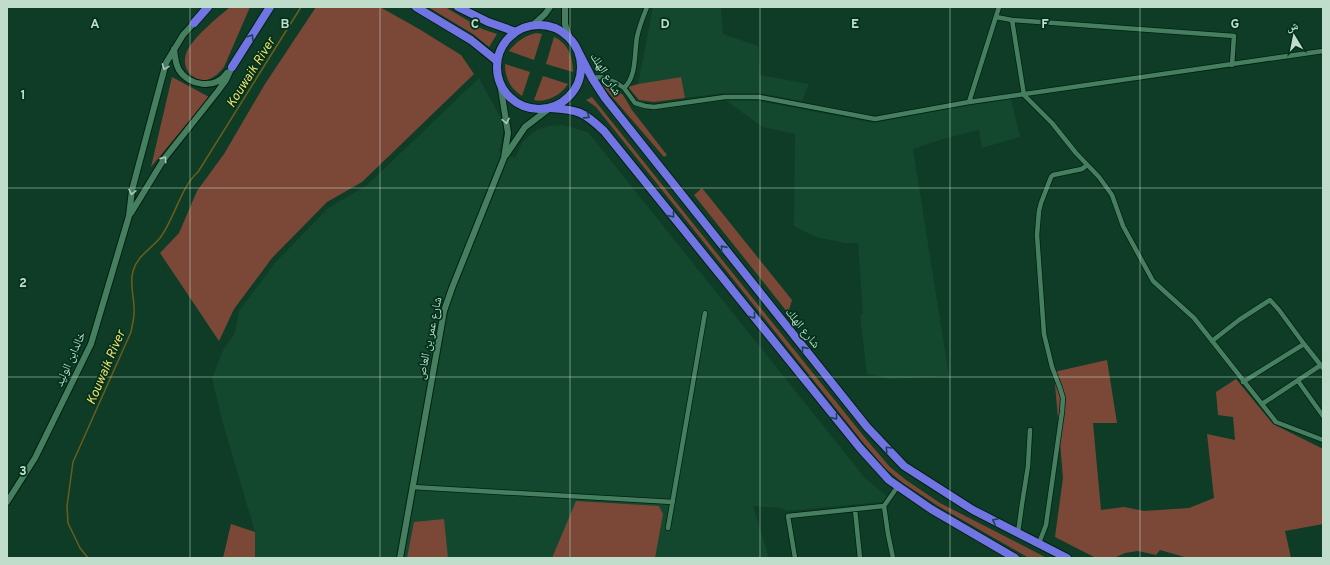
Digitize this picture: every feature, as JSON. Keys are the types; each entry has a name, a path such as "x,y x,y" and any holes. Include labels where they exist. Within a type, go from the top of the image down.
{"highway":[{"path":"194,23 208,7"},
{"path":"232,67 270,7"},
{"path":"416,7 471,40 497,61"},
{"path":"458,7 488,22 516,32"},
{"path":"550,108 563,102 573,92 579,79 581,65 578,51 570,39 562,32 553,28 543,25 522,28 505,42 497,61 497,71 500,83 506,93 515,102 526,107 581,112 591,118 604,131 860,448 890,480 931,508 1015,558"},
{"name":"شارع الهلك","path":"578,51 592,78 610,104 712,234 867,427 904,466 973,510 1067,558"}],"main road":[{"path":"533,26 550,7"},
{"path":"565,7 565,24 570,39"},
{"path":"129,216 132,190 166,63 183,35 194,23"},
{"path":"174,48 178,70 186,78 195,83 206,84 216,82 225,76 232,67"},
{"path":"129,216 161,164 218,91 226,80 232,67"},
{"name":"شارع عمر بن العاص","path":"400,558 444,311 504,158 508,133 500,83"},
{"path":"504,158 525,127 550,108"},
{"name":"خالدابن الوليد","path":"7,502 35,458 91,344 129,216"}],"street":[{"path":"624,88 632,76 637,38 647,7"},
{"path":"969,102 999,7"},
{"path":"996,17 1012,20 1234,36 1232,65"},
{"path":"1012,20 1024,95 1052,122 1087,165 1099,177 1112,195 1123,226 1153,281 1194,318 1276,422 1323,440"},
{"path":"592,78 600,77 614,82 624,88 635,102 645,106 654,107 725,97 759,97 875,119 969,102 1323,52"},
{"path":"1039,544 1046,525 1062,412 1062,398 1052,367 1044,334 1037,235 1039,211 1053,175 1082,169 1087,165"},
{"path":"1212,342 1239,320 1270,300 1279,310 1322,367 1262,404"},
{"path":"668,528 705,313"},
{"path":"1243,382 1304,344"},
{"path":"1298,381 1323,416"},
{"path":"1018,533 1028,466 1030,430"},
{"path":"893,558 884,506 898,486"},
{"path":"412,487 673,502"},
{"path":"795,558 788,516 884,506"},
{"path":"855,509 860,558"}],"shaded area":[{"path":"230,7 250,7 224,67 217,75 210,79 201,80 192,76 188,72 185,64 188,49 202,32"},
{"path":"316,7 380,7 461,55 474,74 362,182 327,202 272,258 234,309 219,341 160,253 179,233 197,191 224,154 265,84"},
{"path":"428,7 445,7 482,29 497,34 489,47 473,34"},
{"path":"653,7 721,7 723,34 758,46 760,75 809,84 802,101 759,93 724,93 685,98 680,77 638,84"},
{"path":"536,33 542,34 534,60 509,51 521,39"},
{"path":"554,37 563,43 569,51 573,72 546,64"},
{"path":"505,64 530,72 522,96 511,86 507,78"},
{"path":"543,76 568,84 558,95 549,99 539,101 534,100"},
{"path":"172,77 209,97 151,167"},
{"path":"681,77 685,98 654,102 639,100 628,87 638,84"},
{"path":"479,78 503,122 503,133 499,151 515,158 523,141 536,130 549,126 563,125 588,132 865,478 887,496 882,502 787,511 781,508 753,506 769,558 255,558 255,532 222,420 212,378 223,350 235,333 239,311 275,263 328,208 366,186"},
{"path":"601,84 615,89 623,95 632,110 667,155 664,157"},
{"path":"592,97 890,467 906,480 940,503 1047,558 1029,558 938,506 903,483 886,469 861,440 596,107 586,100"},
{"path":"1011,99 1020,137 982,148 979,130 943,139 913,149 949,376 891,379 867,374 860,315 863,315 858,243 845,243 816,237 794,226 795,134 763,127 726,101 758,101 874,123"},
{"path":"702,188 792,300 788,313 694,195"},
{"path":"1107,360 1117,423 1093,423 1101,510 1124,507 1144,511 1189,508 1214,498 1207,434 1235,440 1233,417 1218,415 1216,392 1236,379 1273,424 1323,449 1323,524 1285,531 1291,558 1188,558 1160,550 1156,555 1138,551 1125,553 1114,558 1096,558 1055,537 1063,478 1054,372"},
{"path":"576,501 659,506 663,514 655,558 552,558"},
{"path":"444,519 448,558 407,558 414,522"},
{"path":"231,524 255,532 255,558 223,558"}],"waterway":[{"name":"Kouwaik River","path":"88,558 80,548 68,523 67,506 73,462 131,332 134,318 132,282 133,271 141,257 160,238 170,222 187,186 198,172 301,7"}]}
